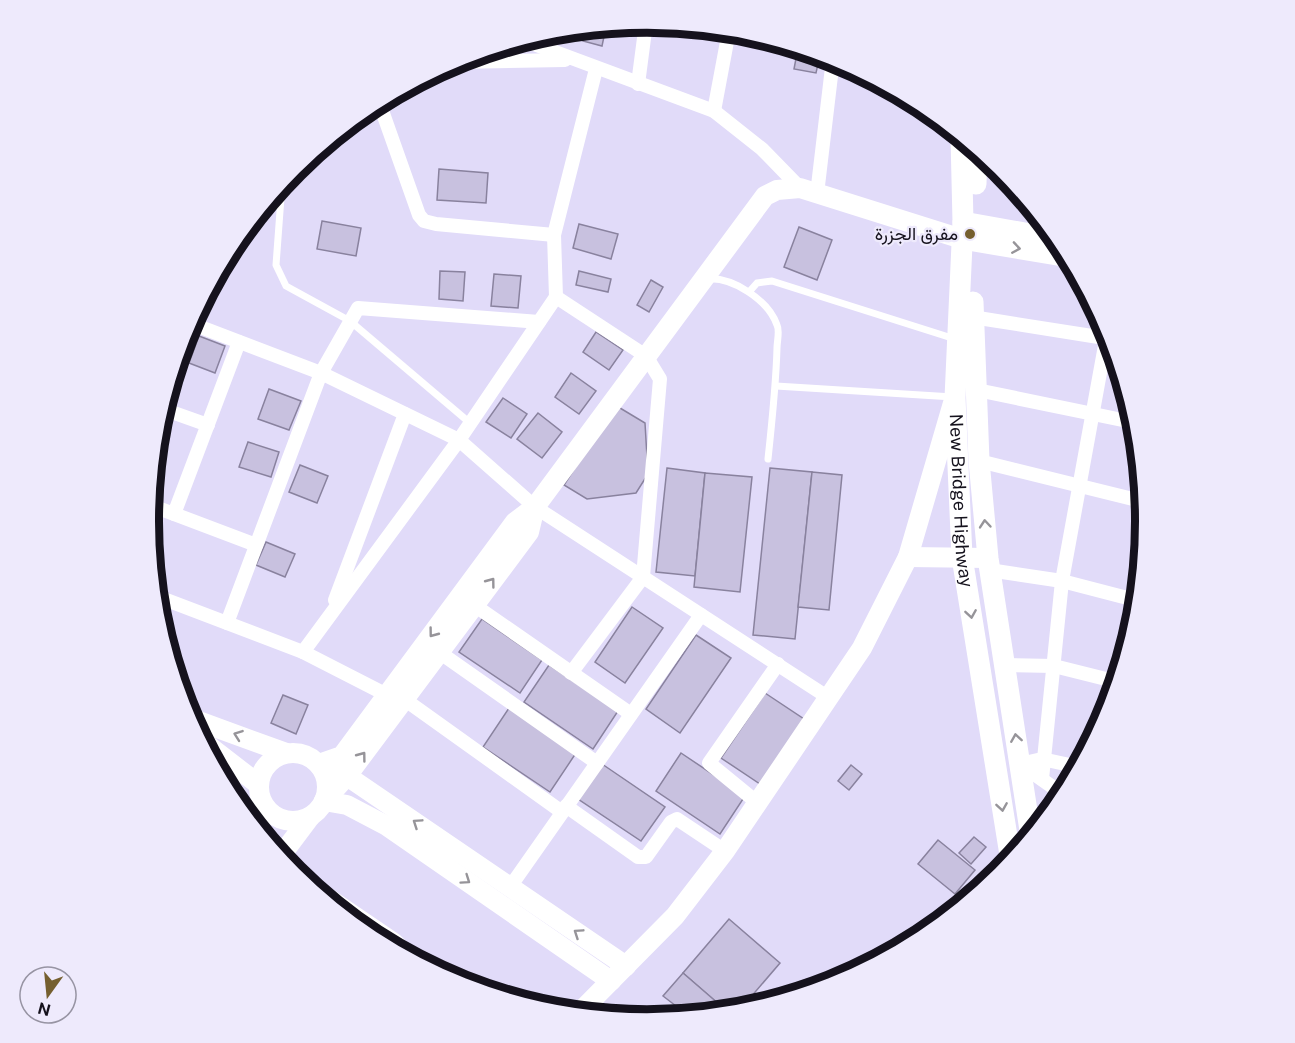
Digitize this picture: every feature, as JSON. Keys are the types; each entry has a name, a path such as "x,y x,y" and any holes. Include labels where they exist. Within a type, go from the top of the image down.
{"main road":[{"name":"New Bridge Highway","path":"962,148 969,232 979,461 989,564 1029,826"},
{"name":"New Bridge Highway","path":"975,159 958,340 955,398 962,557 1009,850"},
{"path":"969,232 1045,238"},
{"path":"969,232 1056,254"}],"street":[{"path":"638,84 645,33"},
{"path":"714,111 727,40"},
{"path":"537,46 714,111 762,148 809,191"},
{"path":"483,62 572,60"},
{"path":"303,652 459,440 556,297 554,235 596,69"},
{"path":"809,191 831,69"},
{"path":"382,111 418,214 424,221 554,235"},
{"path":"285,850 310,817 347,776 395,697 515,522 535,507 765,196 777,190 809,191 969,232"},
{"path":"556,297 646,356 660,380 643,577 571,673"},
{"path":"227,623 321,373 358,308 539,322"},
{"path":"972,317 1099,335"},
{"path":"200,327 321,373 459,440 535,507 829,698"},
{"path":"174,514 239,342"},
{"path":"1042,780 1042,759 1062,581 1078,485 1105,351"},
{"path":"977,390 1126,421"},
{"path":"586,1006 675,916 759,804 862,648 908,557 955,398"},
{"path":"172,412 208,425"},
{"path":"330,615 405,414"},
{"path":"979,461 1135,500"},
{"path":"319,764 342,756 439,652 529,531 535,507"},
{"path":"159,509 256,545"},
{"path":"908,557 962,557 1130,599"},
{"path":"165,600 303,652 395,697 638,857 646,857 671,822 677,819 725,851"},
{"path":"474,605 631,714"},
{"path":"510,887 701,615"},
{"path":"439,652 597,763"},
{"path":"759,804 709,763 778,664"},
{"path":"1004,665 1054,666 1110,680"},
{"path":"202,722 286,753 304,754 319,764 347,776 626,966"},
{"path":"259,817 260,792 267,764 286,753"},
{"path":"218,755 260,792 277,817 300,821 310,817"},
{"path":"1020,764 1042,759 1071,765"},
{"path":"319,764 327,782 324,801"},
{"path":"1020,764 1056,790"},
{"path":"324,801 346,805 387,826 611,981"},
{"path":"364,919 383,933"}],"lane":[{"path":"281,198 276,265 286,286 350,321 470,423"},
{"path":"701,280 713,279 749,292 765,306 778,326 776,386 768,459"},
{"path":"749,292 757,283 772,281 958,340"},
{"path":"776,386 955,398"}],"building":[{"path":"604,35 602,46 583,41 584,37"},
{"path":"796,56 818,64 816,73 794,69"},
{"path":"439,169 488,173 486,203 437,200"},
{"path":"322,221 361,228 356,256 317,249"},
{"path":"579,224 618,234 611,259 573,248"},
{"path":"799,227 832,240 817,280 784,267"},
{"path":"440,271 465,272 463,301 439,299"},
{"path":"579,271 611,279 608,292 576,285"},
{"path":"494,274 521,276 518,308 491,306"},
{"path":"651,280 663,287 649,312 637,305"},
{"path":"596,332 623,350 609,370 583,352"},
{"path":"199,336 225,346 215,373 189,363"},
{"path":"571,373 596,391 579,414 555,397"},
{"path":"269,389 301,401 289,430 258,419"},
{"path":"503,398 527,414 511,438 486,422"},
{"path":"615,405 645,423 648,474 636,493 587,499 564,485"},
{"path":"538,413 562,432 542,458 517,439"},
{"path":"248,442 279,452 271,477 239,467"},
{"path":"300,465 328,476 317,503 289,492"},
{"path":"667,468 705,473 695,576 656,572"},
{"path":"770,468 812,472 795,639 753,635"},
{"path":"812,472 842,475 829,610 798,607"},
{"path":"705,473 752,477 740,592 694,587"},
{"path":"266,542 295,554 285,577 256,565"},
{"path":"632,607 663,628 625,683 595,662"},
{"path":"482,619 542,660 520,693 459,652"},
{"path":"696,635 731,658 680,733 646,709"},
{"path":"549,665 618,711 593,749 524,702"},
{"path":"765,693 804,719 760,784 721,758"},
{"path":"283,695 308,705 296,734 271,723"},
{"path":"509,708 576,753 550,792 483,747"},
{"path":"681,753 745,796 720,834 656,791"},
{"path":"602,764 665,807 641,841 578,799"},
{"path":"851,765 862,774 849,790 838,781"},
{"path":"974,837 986,847 971,864 959,853"},
{"path":"938,840 975,870 955,894 918,864"},
{"path":"729,919 780,963 749,1000 719,1005 683,973"},
{"path":"683,973 720,1005 680,1009 663,996"}],"place":[{"name":"مفرق الجزرة","path":"970,234"}]}
